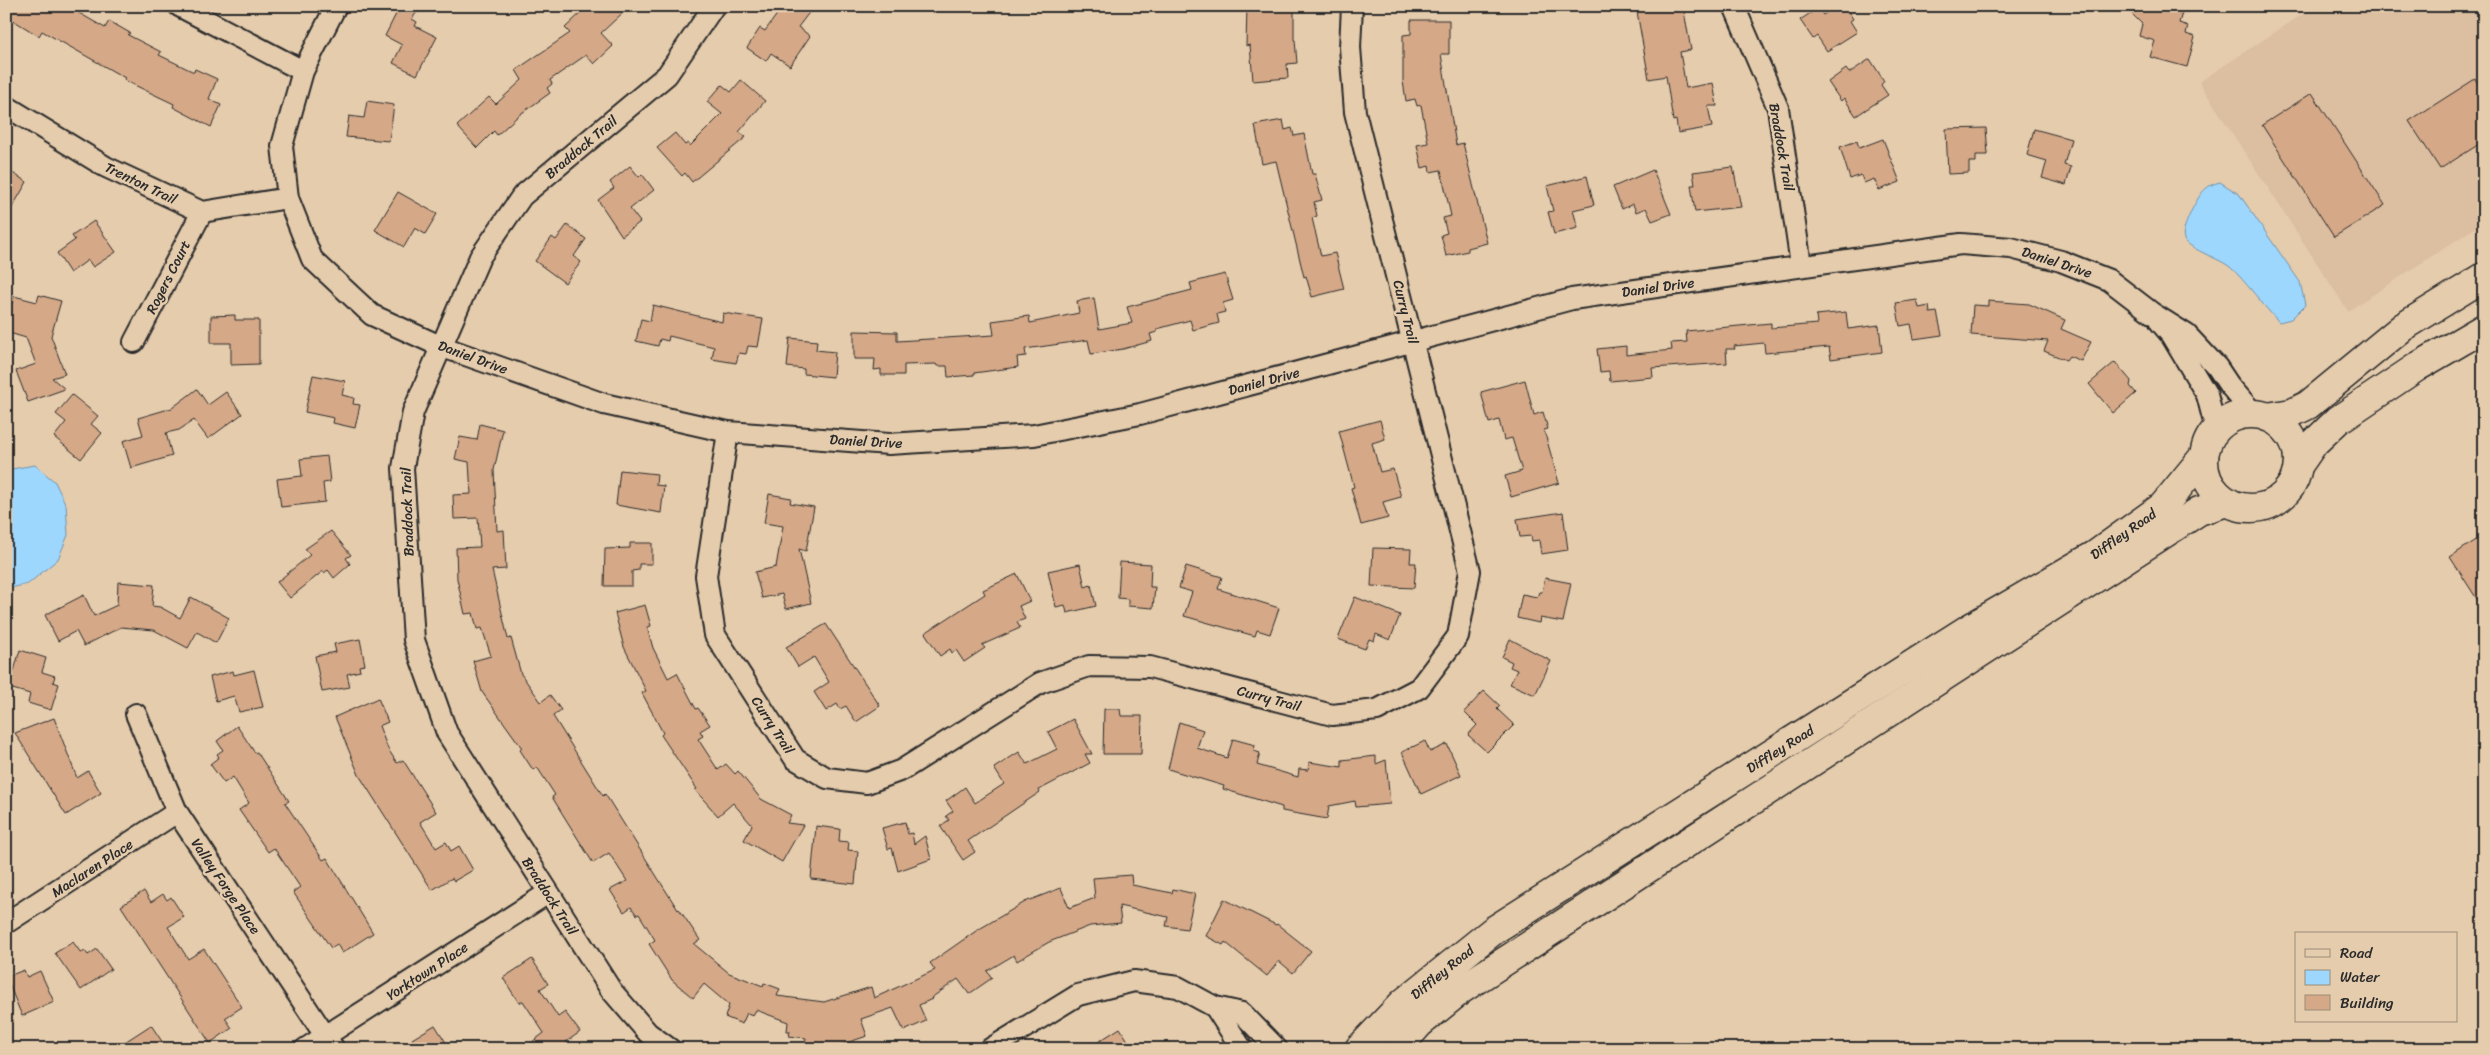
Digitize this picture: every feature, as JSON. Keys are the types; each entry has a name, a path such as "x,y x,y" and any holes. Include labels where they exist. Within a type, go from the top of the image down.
{"main road":[{"path":"2260,416 2281,424 2291,436 2297,450 2298,466 2294,481 2285,494 2272,504 2257,508 2241,508 2227,502 2215,493 2207,480 2204,456 2211,435 2222,424 2236,416 2292,413 2308,405 2403,327 2484,277"},
{"path":"2298,466 2314,443 2338,420 2417,367 2484,328"},
{"name":"Diffley Road","path":"1359,1049 1374,1036 1403,1003 1494,930 1968,629 2095,555 2164,506 2204,456"},
{"name":"Diffley Road","path":"1397,1049 1419,1024 1462,989 2191,516 2199,511 2227,502"}],"street":[{"path":"179,6 303,71"},
{"name":"Daniel Drive","path":"336,6 303,71 282,146 288,198 312,259 372,315 440,346 604,404 728,432 890,444 1034,435 1140,414 1572,299 1961,244 2011,248 2061,261 2109,280 2152,313 2187,335 2218,368 2229,385 2260,416"},
{"name":"Braddock Trail","path":"670,1049 648,1033 611,990 446,733 414,640 404,468 413,412 480,257 522,196 667,75 714,6"},
{"name":"Curry Trail","path":"728,432 706,576 715,635 796,759 826,778 867,783 902,770 1040,683 1089,666 1150,667 1332,715 1377,710 1419,688 1458,636 1470,570 1356,112 1350,47 1352,6"},
{"name":"Braddock Trail","path":"1734,6 1778,108 1802,265"},
{"name":"Trenton Trail","path":"6,106 106,167 202,212"},
{"path":"202,212 288,198"},
{"name":"Rogers Court","path":"134,342 202,212"},
{"name":"Daniel Drive","path":"2152,313 2170,335 2207,395 2216,430"},
{"name":"Valley Forge Place","path":"136,714 177,812 330,1042"},
{"name":"Maclaren Place","path":"6,923 177,812"},
{"name":"Yorktown Place","path":"305,1049 330,1042 548,893"},
{"path":"990,1049 1078,994 1134,981 1178,988 1215,1007 1242,1013 1277,1049"},
{"path":"1215,1007 1242,1049"}],"shaded area":[{"path":"2315,6 2484,6 2484,222 2348,311 2199,82"}],"water":[{"path":"2220,182 2239,194 2300,282 2305,305 2291,319 2279,322 2230,267 2192,247 2184,239 2186,223 2198,198 2207,188"},
{"path":"35,465 55,482 66,505 68,535 58,559 28,584 6,589 6,470"}],"building":[{"path":"6,6 67,6 105,28 109,21 130,33 128,35 161,52 159,55 194,72 195,69 217,79 209,99 221,105 211,127 173,107 174,104 124,80 125,78 42,31 39,36 6,16"},
{"path":"400,6 421,6 412,19 417,22 415,26 437,37 417,75 393,63 402,45 385,36"},
{"path":"588,6 630,6 601,33 613,46 594,64 586,55 550,80 552,84 547,88 550,93 519,115 497,135 494,131 477,148 457,126 489,97 496,104 522,80 516,70 570,33 565,28"},
{"path":"783,6 814,6 798,27 810,36 790,66 771,53 766,61 747,48 760,28 765,31"},
{"path":"1247,6 1294,6 1294,40 1297,63 1287,64 1288,78 1253,81 1250,45 1246,46"},
{"path":"1636,6 1683,6 1691,50 1680,52 1686,88 1713,83 1717,106 1708,106 1712,127 1678,133 1676,120 1673,121 1666,76 1649,79"},
{"path":"1836,6 1845,6 1853,19 1850,21 1857,32 1827,51 1817,36 1813,39 1800,20 1818,8 1823,15"},
{"path":"2124,6 2156,6 2182,13 2179,23 2188,26 2186,34 2195,37 2187,67 2150,57 2155,41 2139,36 2142,24"},
{"path":"1411,20 1449,20 1449,54 1441,54 1456,145 1463,143 1487,243 1468,248 1468,251 1446,256 1441,235 1447,233 1443,218 1451,216 1441,170 1430,172 1429,166 1422,168 1417,145 1428,143 1421,105 1417,106 1415,99 1406,101 1403,81 1403,35 1411,34"},
{"path":"1870,59 1884,81 1881,85 1888,95 1856,116 1844,98 1841,101 1828,82 1846,69 1849,73"},
{"path":"2475,79 2484,93 2484,141 2440,169 2409,121"},
{"path":"741,80 765,101 739,132 746,137 692,182 685,173 682,176 657,148 675,133 685,145 688,143 690,146 722,114 707,102 722,85 731,92"},
{"path":"2312,93 2385,205 2334,237 2262,125"},
{"path":"367,101 394,105 389,141 346,137 349,116 364,118"},
{"path":"1283,120 1285,130 1292,128 1294,136 1304,134 1312,174 1315,174 1322,200 1314,202 1317,216 1312,218 1321,256 1335,253 1344,289 1312,297 1306,276 1304,277 1276,161 1262,164 1255,125"},
{"path":"1986,128 1988,155 1976,155 1976,162 1969,162 1969,173 1948,174 1946,129"},
{"path":"2034,129 2071,139 2064,165 2071,167 2066,185 2042,178 2047,161 2027,155"},
{"path":"1883,139 1900,182 1879,190 1874,179 1864,183 1861,175 1850,179 1840,147 1857,141 1859,148"},
{"path":"630,166 639,177 642,174 654,190 630,209 640,222 622,236 598,200 614,188 610,182"},
{"path":"1733,167 1741,207 1695,212 1691,185 1695,185 1693,172"},
{"path":"6,169 27,182 6,218"},
{"path":"1653,170 1671,214 1652,221 1646,208 1636,212 1633,204 1622,209 1613,187"},
{"path":"1587,176 1594,205 1573,210 1578,228 1554,234 1548,212 1553,211 1547,186"},
{"path":"398,192 437,214 425,234 415,228 404,247 375,230"},
{"path":"94,221 116,252 93,267 88,260 70,273 57,253 75,240 72,236"},
{"path":"567,225 586,239 574,256 581,262 565,283 535,261 552,237 556,240"},
{"path":"1225,274 1233,300 1223,303 1225,312 1217,314 1219,323 1193,330 1190,320 1157,329 1157,332 1150,334 1152,341 1123,349 1091,354 1088,340 1025,349 1026,356 1017,357 1018,367 974,373 974,375 948,377 947,366 937,366 936,364 904,365 904,375 881,375 881,369 874,370 875,359 854,359 854,331 897,332 897,341 994,335 992,321 1029,316 1030,323 1079,313 1077,301 1094,298 1099,329 1132,323 1127,307 1192,290 1190,283"},
{"path":"39,295 61,301 51,336 65,374 52,378 65,389 28,402 16,371 36,364 26,338 6,332 6,324 14,296 37,302"},
{"path":"1917,300 1919,308 1929,306 1930,313 1937,312 1942,335 1914,339 1911,324 1900,326 1896,303"},
{"path":"1988,301 2029,304 2065,320 2061,329 2091,342 2081,361 2069,356 2066,360 2044,351 2048,341 1971,335 1973,305 1988,306"},
{"path":"653,305 722,322 723,313 763,319 758,347 748,346 746,354 739,353 736,363 712,359 714,347 669,336 668,341 660,339 658,346 636,341 641,319 650,321"},
{"path":"1846,312 1848,329 1879,325 1882,352 1831,359 1829,347 1765,353 1764,343 1734,346 1735,349 1726,349 1727,363 1652,368 1653,377 1610,381 1609,371 1600,372 1597,349 1626,346 1626,355 1672,350 1671,343 1687,342 1686,331 1771,323 1771,328 1817,324 1816,315"},
{"path":"235,315 235,320 259,320 259,364 231,365 231,343 211,343 211,316"},
{"path":"790,338 817,341 816,350 835,352 833,377 804,374 804,369 787,367"},
{"path":"2115,362 2131,381 2130,386 2136,393 2113,413 2089,384"},
{"path":"313,375 345,381 342,395 354,398 353,404 360,405 355,428 333,423 334,418 305,412"},
{"path":"1525,380 1534,415 1543,412 1548,429 1544,430 1559,483 1511,497 1505,476 1522,471 1512,438 1504,440 1499,420 1489,423 1481,392"},
{"path":"197,389 208,405 226,392 242,414 208,439 194,420 179,430 166,433 172,456 131,468 123,441 143,435 138,418 172,408"},
{"path":"72,395 98,416 91,424 102,433 81,459 54,437 66,422 56,414"},
{"path":"1380,420 1385,439 1372,443 1380,472 1393,469 1401,497 1383,502 1388,518 1361,525 1351,488 1354,487 1339,431"},
{"path":"480,424 503,430 494,470 497,531 504,530 506,569 492,570 508,639 511,638 521,674 541,702 550,695 561,710 553,716 603,796 605,794 678,910 700,940 694,944 729,973 763,986 764,983 780,989 777,996 824,1002 871,987 874,998 935,970 930,963 976,931 1025,902 1061,888 1069,908 1095,898 1093,878 1131,875 1132,885 1172,893 1173,889 1195,894 1187,929 1166,926 1168,917 1119,906 1121,923 1090,926 1049,942 1017,961 1014,955 987,971 992,978 969,994 958,979 932,999 919,1005 926,1021 904,1031 893,1008 861,1019 867,1036 832,1048 805,1044 806,1038 789,1036 790,1031 787,1031 788,1022 756,1010 753,1015 747,1013 742,1024 725,1017 729,1005 704,984 693,998 672,980 649,944 655,940 639,914 637,915 631,907 624,912 610,890 627,881 609,853 593,863 552,797 555,795 537,767 533,770 520,750 522,748 482,692 473,661 491,656 482,628 477,629 473,613 465,614 457,579 456,548 480,547 478,518 454,519 453,495 471,494 469,462 455,459 460,437 477,440"},
{"path":"327,456 330,482 323,483 325,502 281,507 277,479 302,476 300,459"},
{"path":"620,470 657,474 656,485 664,486 661,513 616,505"},
{"path":"769,494 791,498 790,503 814,507 806,551 799,549 811,603 786,609 782,594 762,598 755,572 776,567 783,526 764,523"},
{"path":"1563,512 1568,550 1541,554 1539,540 1532,541 1531,536 1520,537 1517,519"},
{"path":"331,531 351,555 346,558 350,564 334,578 328,570 324,573 323,571 290,598 277,582 310,555 305,549"},
{"path":"2484,535 2484,610 2450,557"},
{"path":"630,543 652,543 652,564 639,564 639,570 632,571 632,586 604,586 605,549 630,548"},
{"path":"1373,548 1411,549 1410,563 1416,563 1414,588 1371,586"},
{"path":"1120,562 1151,564 1150,587 1155,587 1153,608 1128,606 1128,599 1118,598"},
{"path":"1080,564 1085,587 1091,585 1096,606 1067,613 1065,605 1056,607 1048,571"},
{"path":"1186,566 1222,577 1218,589 1279,608 1270,634 1257,630 1255,636 1184,616 1192,592 1179,588"},
{"path":"1017,574 1030,601 1019,606 1025,619 1017,622 1020,628 982,645 985,648 964,662 956,650 952,653 950,649 940,656 925,633 985,594 983,590"},
{"path":"1545,578 1571,583 1563,622 1540,618 1539,623 1517,618 1522,594 1537,597 1539,592 1542,592"},
{"path":"118,582 154,585 152,606 160,607 180,618 191,597 229,618 216,643 197,632 188,648 154,630 121,627 84,646 76,631 58,641 45,615 84,595 94,616 117,605"},
{"path":"1355,597 1400,615 1390,640 1376,634 1374,641 1369,639 1365,649 1338,639"},
{"path":"645,605 651,626 647,627 653,648 668,678 677,673 696,709 698,708 710,725 700,731 703,736 698,739 718,770 726,764 735,774 738,771 761,799 791,815 787,823 803,825 782,862 744,840 752,825 733,803 718,816 695,790 697,789 661,735 663,733 642,693 646,691 624,647 615,613"},
{"path":"826,624 880,706 856,722 846,706 840,709 837,704 826,711 814,692 829,682 814,657 798,667 786,647"},
{"path":"360,639 365,665 359,666 360,671 347,674 350,687 322,692 315,656 336,652 334,644"},
{"path":"1510,639 1551,661 1535,695 1510,684 1517,670 1510,667 1512,662 1502,657"},
{"path":"20,650 46,658 42,672 55,676 53,682 59,684 51,710 28,703 30,694 9,688"},
{"path":"254,670 263,707 239,712 234,696 216,701 210,677 233,671 234,675"},
{"path":"1484,691 1500,706 1497,709 1514,725 1487,752 1468,735 1477,725 1464,712"},
{"path":"378,698 388,722 379,726 388,749 397,763 403,760 436,812 420,822 436,848 446,842 451,851 459,846 473,870 454,881 452,878 432,890 359,775 335,717"},
{"path":"1104,709 1120,709 1121,716 1142,716 1141,754 1103,754"},
{"path":"54,718 77,778 88,771 101,793 66,815 15,733"},
{"path":"1073,719 1092,754 1085,754 1090,763 1039,790 1040,792 968,841 975,852 963,860 940,826 949,820 946,816 953,811 946,801 965,787 975,803 1004,784 994,768 1019,752 1027,764 1057,749 1048,732"},
{"path":"1179,722 1203,730 1197,748 1227,758 1233,739 1255,745 1254,751 1260,753 1257,765 1298,777 1299,769 1308,770 1309,762 1342,767 1342,760 1376,756 1376,764 1386,760 1390,804 1356,807 1355,801 1329,806 1327,819 1282,811 1282,807 1223,789 1224,786 1168,769"},
{"path":"237,726 255,753 257,752 289,801 285,803 323,860 327,858 373,933 342,953 337,944 331,948 293,892 300,887 274,848 268,852 239,810 249,803 233,777 224,783 210,764 219,757 217,754 223,750 217,741"},
{"path":"1425,741 1430,752 1447,744 1461,775 1421,794 1402,752"},
{"path":"905,822 908,834 912,833 914,844 925,836 931,859 898,871 892,848 888,849 882,828"},
{"path":"816,826 840,829 839,841 849,842 848,850 858,851 855,884 811,879"},
{"path":"144,891 151,902 163,894 167,900 171,897 184,917 168,927 188,959 204,949 242,1007 225,1018 232,1028 210,1043 121,906"},
{"path":"1224,899 1277,924 1311,951 1293,973 1279,961 1267,976 1225,942 1223,945 1206,936"},
{"path":"73,942 81,953 85,951 88,955 97,949 111,969 81,990 55,953"},
{"path":"532,959 548,984 540,989 558,1017 565,1012 580,1032 566,1042 571,1049 523,1049 544,1033 523,1001 519,1003 503,978"},
{"path":"24,970 27,977 40,971 54,1002 22,1016 6,977"},
{"path":"151,1025 167,1049 114,1049"},
{"path":"435,1025 450,1049 419,1049 412,1039"},
{"path":"1120,1028 1133,1049 1087,1049"}]}
